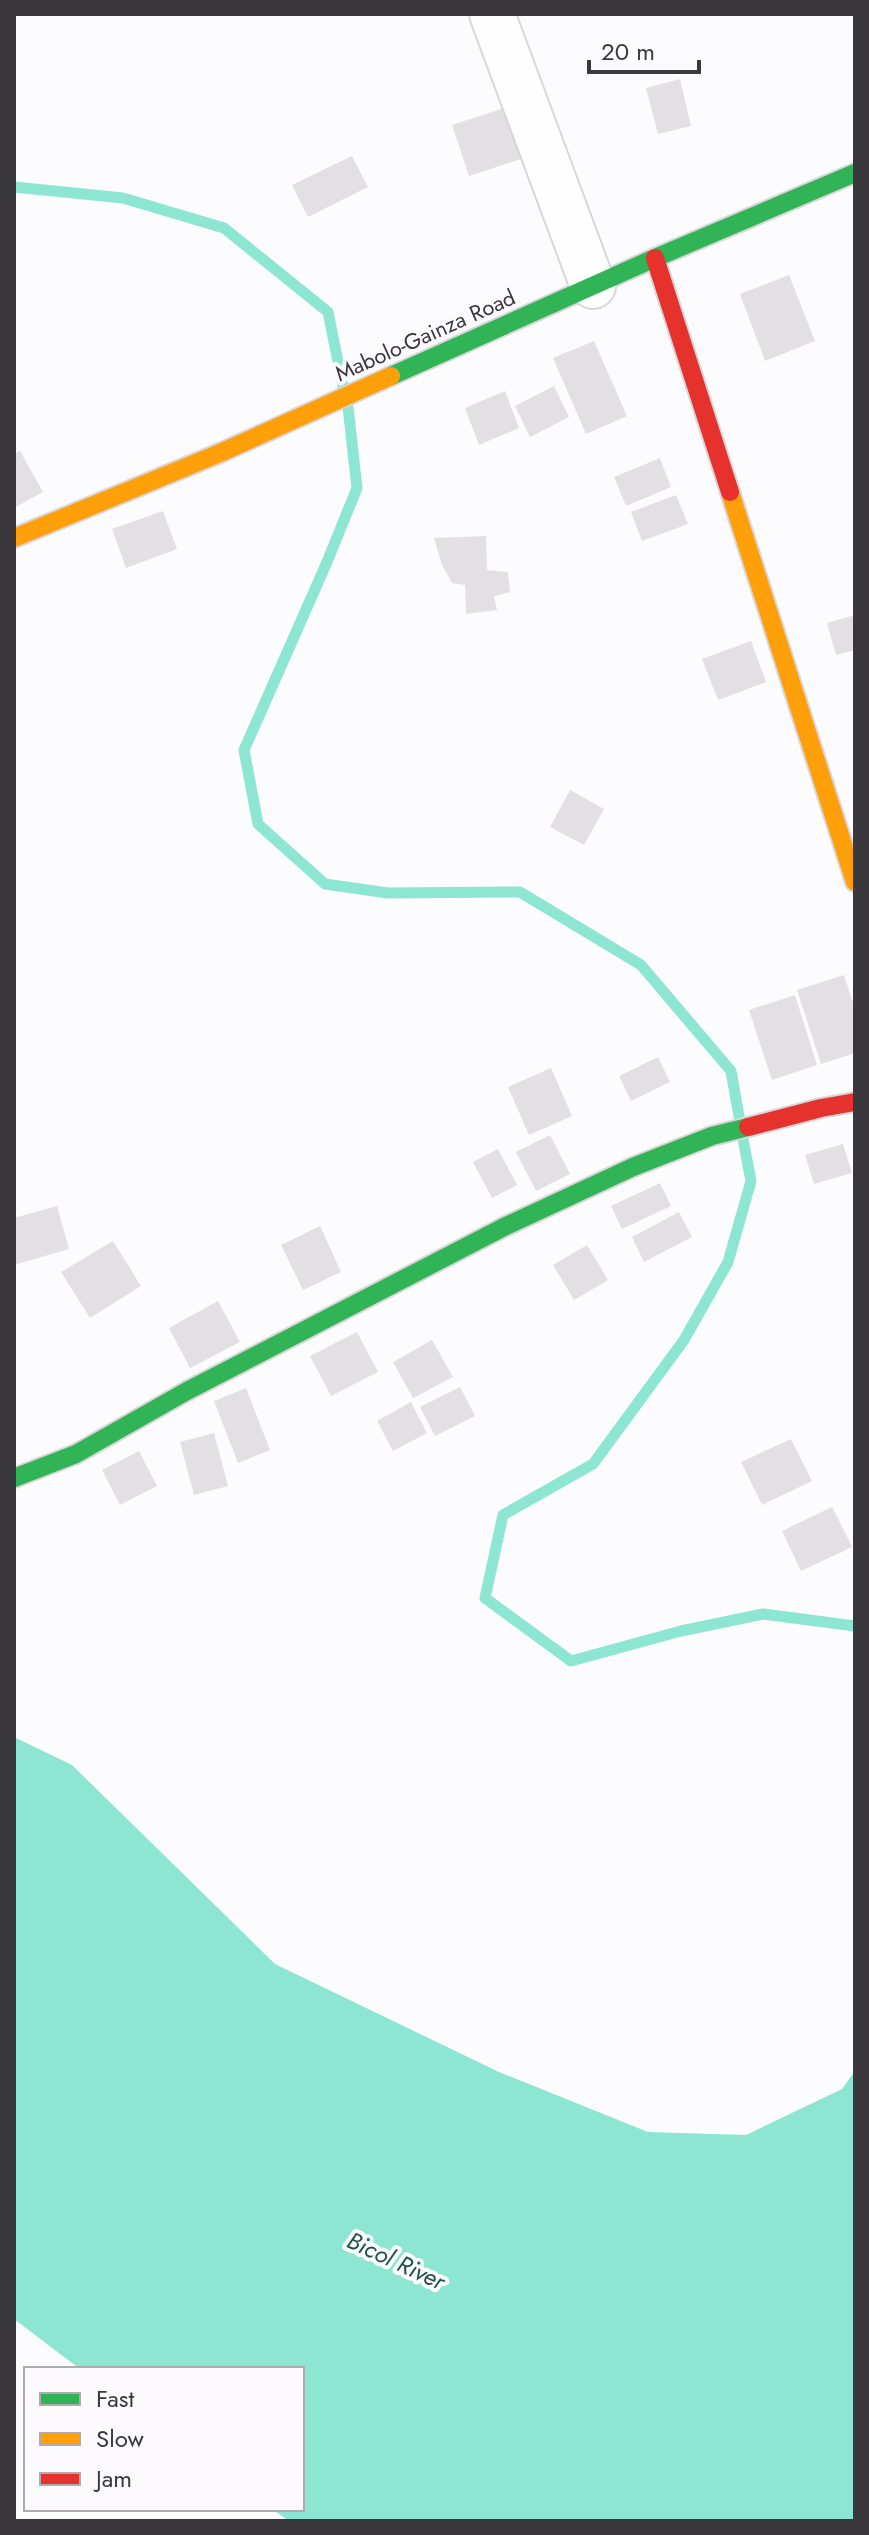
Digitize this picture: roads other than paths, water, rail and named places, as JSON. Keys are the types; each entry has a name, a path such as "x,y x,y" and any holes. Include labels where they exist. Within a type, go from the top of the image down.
{"street":[{"path":"492,14 593,286"},
{"name":"Mabolo-Gainza Road","path":"14,538 220,453 655,258 855,173"},
{"path":"655,258 855,882"},
{"path":"14,1478 76,1454 187,1391 504,1227 633,1167 712,1136 855,1102"}],"water":[{"name":"Bicol River","path":"14,1737 72,1765 275,1964 499,2072 648,2132 746,2135 842,2089 855,2071 855,2519 852,2521 289,2521 275,2511 304,2511 304,2367 77,2367 14,2319"}],"waterway":[{"path":"14,187 123,198 224,228 328,312 343,387"},
{"path":"348,407 357,488 244,750 258,824 325,884 388,893 520,892 641,965 731,1071 740,1122"},
{"path":"743,1139 751,1181 728,1262 684,1340 593,1464 503,1515 485,1598 571,1661 681,1631 763,1614 855,1626"}]}
